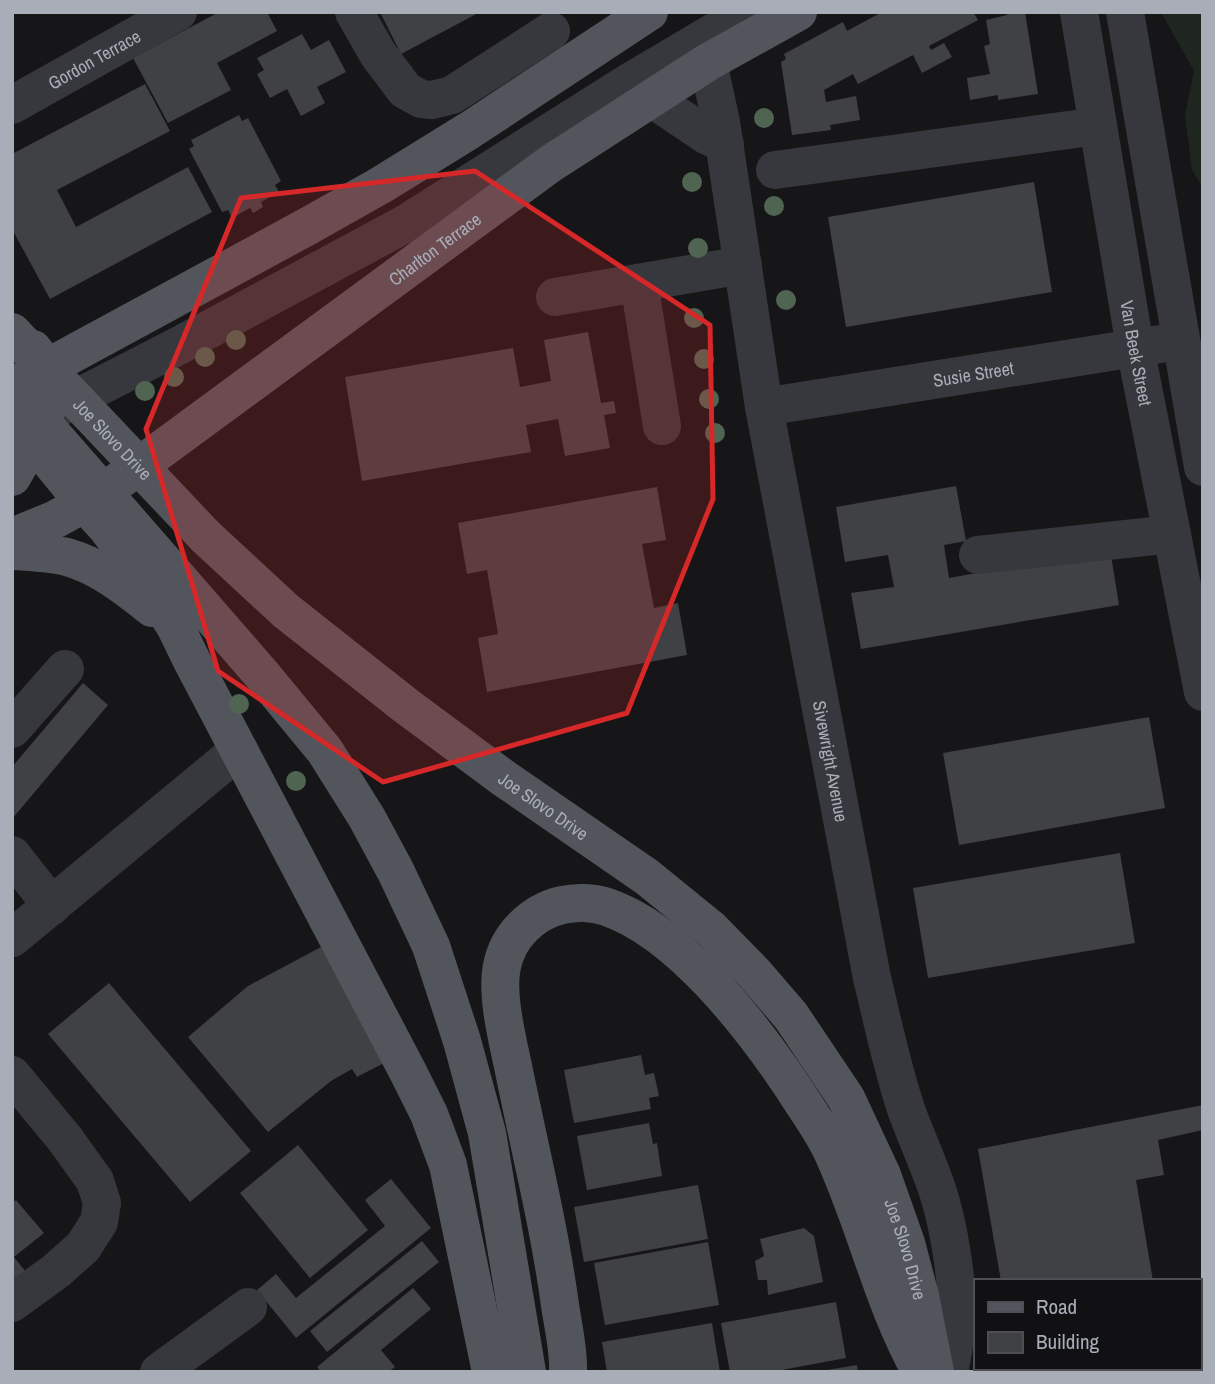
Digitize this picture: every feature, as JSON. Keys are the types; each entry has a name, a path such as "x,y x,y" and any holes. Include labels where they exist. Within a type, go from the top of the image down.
{"main road":[{"path":"26,408 310,225 470,130 649,12"},
{"name":"Charlton Terrace","path":"12,537 57,519 85,504 539,172 708,62 798,12"},
{"path":"12,323 26,408 12,477"},
{"name":"Joe Slovo Drive","path":"12,332 206,537 286,611 502,777 647,877 711,929 754,973 792,1016 846,1098 882,1175 906,1242 920,1296 934,1372"},
{"path":"26,408 85,504 115,539 175,626 429,1114 448,1166 491,1372"},
{"path":"26,408 264,677 325,751 367,818 396,872 431,946 462,1041 487,1133 527,1372"},
{"path":"12,551 67,557 94,568 119,582 175,626"},
{"path":"568,1372 553,1256 502,1011 501,967 507,948 522,926 541,913 562,905 587,903 606,906 642,924 684,956 735,1010 778,1065 830,1146 895,1320 921,1372"}],"street":[{"name":"Gordon Terrace","path":"12,105 178,12"},
{"path":"354,12 378,54 405,90 421,99 432,100 452,95 551,31"},
{"path":"26,408 85,371 244,291 390,211 538,121 646,50 713,12"},
{"path":"26,408 180,345 405,224 631,81 748,12"},
{"name":"Van Beek Street","path":"1079,12 1135,347 1184,550 1203,692"},
{"path":"1125,12 1203,467"},
{"name":"Sivewright Avenue","path":"708,62 725,144 764,407 872,978 891,1059 938,1193 949,1239 957,1314 949,1372"},
{"path":"651,98 706,135 725,144"},
{"path":"775,170 1098,126"},
{"path":"555,298 743,265"},
{"path":"639,283 662,426"},
{"name":"Susie Street","path":"764,407 1182,341"},
{"path":"978,555 1184,550"},
{"path":"12,729 65,668"},
{"path":"12,938 239,750"},
{"path":"12,855 52,906"},
{"path":"12,1075 65,1139 95,1181 102,1203 99,1222 83,1247 56,1271 12,1303"},
{"path":"159,1372 248,1307"}],"highlighted area":[{"path":"475,171 710,325 713,499 627,713 383,782 218,671 146,429 241,198"}],"shaded area":[{"path":"1161,12 1203,12 1203,188 1192,170 1185,115 1194,71"}],"building":[{"path":"219,12 267,12 277,31 217,63 231,90 168,123 133,58"},
{"path":"380,12 480,12 401,54"},
{"path":"882,12 973,12 978,20 929,46 931,50 944,43 952,57 922,73 913,55 858,84 853,74 824,90 826,102 856,96 860,120 830,125 831,130 792,135 781,62 786,59 784,54 843,22 847,31"},
{"path":"1007,12 1025,12 1038,94 998,100 998,95 970,100 967,78 990,74 984,46 990,44 986,20 1007,15"},
{"path":"302,34 311,50 329,40 346,72 317,87 325,103 301,116 287,89 270,98 257,74 264,70 257,58"},
{"path":"145,84 170,131 57,190 76,227 188,167 212,212 50,299 12,229 12,154"},
{"path":"239,115 242,121 248,118 281,181 275,185 279,192 261,202 263,207 253,213 250,208 232,218 228,210 222,212 189,149 194,146 191,140"},
{"path":"1034,182 1052,292 846,327 828,217"},
{"path":"588,332 601,403 614,401 616,413 604,415 610,448 565,456 558,419 526,425 531,452 362,481 345,377 513,348 520,387 551,381 544,340"},
{"path":"956,486 966,541 944,545 949,578 1110,549 1119,605 861,649 851,593 894,587 888,555 845,562 836,507"},
{"path":"657,487 666,540 642,544 654,608 678,603 687,655 487,692 478,638 498,634 487,570 467,574 458,523"},
{"path":"83,683 108,705 12,819 12,767"},
{"path":"1149,717 1165,808 959,845 943,753"},
{"path":"1120,853 1135,943 928,978 913,888"},
{"path":"321,947 384,1063 357,1077 352,1069 331,1081 268,1132 188,1037 248,986"},
{"path":"109,983 251,1151 190,1202 48,1034"},
{"path":"641,1055 645,1075 654,1073 659,1096 649,1098 651,1109 574,1123 564,1070"},
{"path":"1203,1105 1203,1130 1158,1140 1164,1175 1136,1180 1153,1279 1001,1279 978,1149"},
{"path":"649,1123 653,1144 657,1143 662,1176 587,1190 577,1136"},
{"path":"298,1145 368,1230 310,1278 240,1193"},
{"path":"391,1179 431,1228 296,1338 257,1290 276,1274 296,1298 385,1226 365,1200"},
{"path":"698,1185 708,1239 584,1262 574,1207"},
{"path":"16,1200 44,1233 14,1257 30,1277 12,1292 12,1203"},
{"path":"804,1228 814,1236 823,1282 768,1295 767,1280 758,1280 755,1261 764,1256 760,1239"},
{"path":"422,1241 439,1262 327,1352 310,1331"},
{"path":"708,1242 719,1305 605,1325 594,1263"},
{"path":"413,1288 431,1309 381,1350 395,1367 388,1372 321,1372 317,1367"},
{"path":"836,1302 846,1358 771,1372 730,1372 721,1323"},
{"path":"712,1323 720,1372 607,1372 602,1342"},
{"path":"857,1365 858,1372 827,1370"},
{"path":"1016,1370 1168,1372 1017,1372"}]}
